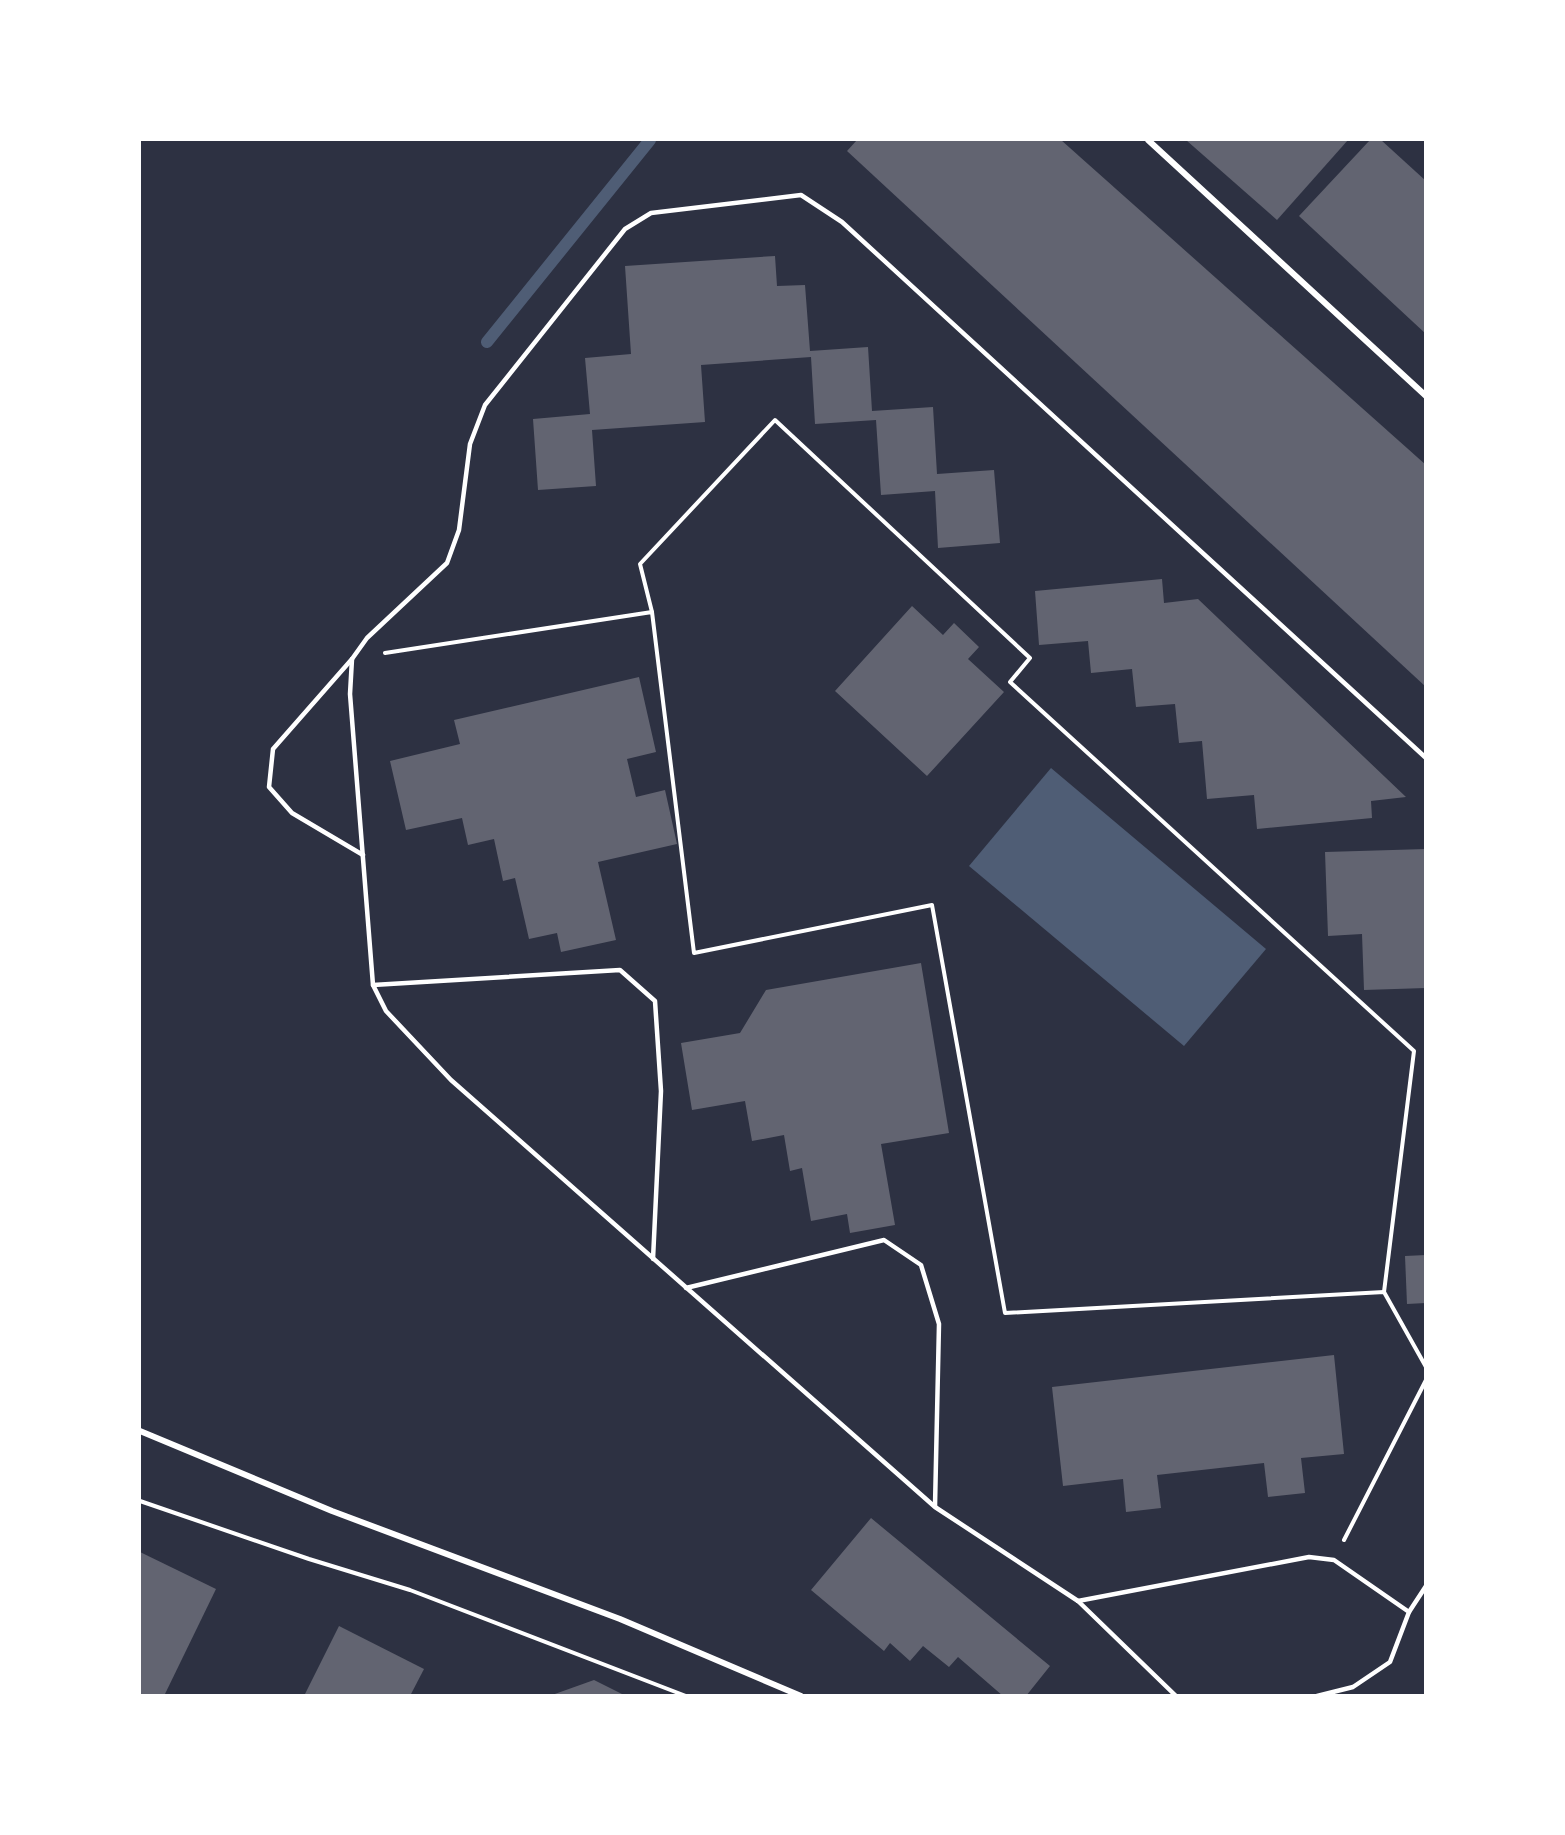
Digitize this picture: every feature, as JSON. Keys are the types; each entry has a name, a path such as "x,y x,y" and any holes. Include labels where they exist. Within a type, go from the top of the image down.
{"street":[{"path":"1148,140 1425,396"},
{"path":"140,1431 332,1511 620,1619 801,1695"}],"lane":[{"path":"363,855 292,813 269,788 273,749 352,659 367,638 447,563 459,530 470,444 485,405 625,229 651,213 801,195 842,222 1425,758"},
{"path":"352,659 350,694 373,985 386,1011 451,1080 935,1507 1078,1601 1176,1695"},
{"path":"373,985 620,970 655,1001 661,1091 653,1259"},
{"path":"686,1288 884,1240 921,1265 939,1324 935,1507"},
{"path":"1078,1601 1309,1557 1335,1560 1409,1612"},
{"path":"1317,1695 1353,1687 1390,1662 1409,1612 1425,1586"}],"path":[{"path":"1384,1292 1005,1313 932,905 694,953 652,612 640,564 775,420 1030,658 1010,682 1414,1051 1384,1292 1425,1367"},
{"path":"352,659 652,612"},
{"path":"1335,1560 1425,1380"},
{"path":"140,1501 309,1559 410,1590 686,1695"}],"water":[{"path":"1051,768 1266,949 1184,1046 969,866"}],"building":[{"path":"857,140 1061,140 1426,465 1426,687 847,151"},
{"path":"1186,140 1348,140 1277,220"},
{"path":"1370,140 1381,140 1426,181 1426,334 1299,216"},
{"path":"775,256 777,286 805,285 810,351 868,347 872,411 933,407 937,474 994,470 1000,543 938,548 935,491 881,495 876,420 815,424 811,357 701,365 705,422 592,430 596,486 538,490 533,419 590,414 585,358 631,354 625,266"},
{"path":"1162,579 1164,603 1198,599 1406,797 1371,801 1372,818 1257,829 1254,795 1207,799 1202,741 1179,743 1175,704 1136,707 1132,669 1091,673 1088,641 1039,645 1035,591"},
{"path":"912,606 943,635 954,623 979,647 968,659 1004,692 927,776 835,691"},
{"path":"639,677 656,752 627,759 636,797 665,790 677,844 598,862 616,940 561,952 557,933 529,939 515,878 503,881 494,839 468,845 462,818 406,830 390,761 460,744 454,720"},
{"path":"1426,849 1426,988 1364,990 1362,934 1328,936 1325,852"},
{"path":"921,963 949,1133 881,1144 895,1225 850,1233 847,1214 811,1221 802,1168 790,1171 784,1135 752,1141 745,1101 692,1110 681,1043 740,1033 766,990"},
{"path":"1426,1255 1426,1303 1407,1304 1405,1256"},
{"path":"1334,1355 1344,1454 1301,1458 1305,1493 1268,1497 1264,1463 1157,1475 1161,1508 1126,1512 1123,1479 1063,1486 1052,1387"},
{"path":"871,1518 1050,1666 1026,1696 1003,1696 958,1657 949,1667 923,1646 910,1661 890,1643 884,1651 811,1590"},
{"path":"140,1552 216,1589 164,1696 140,1696"},
{"path":"339,1626 424,1669 410,1696 304,1696"},
{"path":"594,1680 626,1696 552,1696 552,1695"}],"waterway":[{"path":"487,342 650,140"}]}
